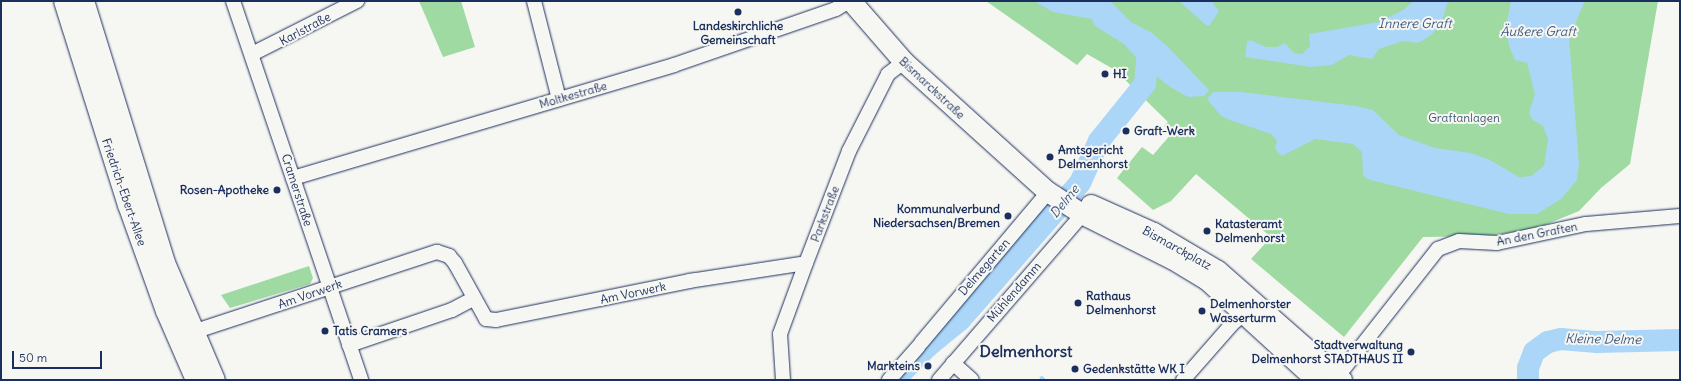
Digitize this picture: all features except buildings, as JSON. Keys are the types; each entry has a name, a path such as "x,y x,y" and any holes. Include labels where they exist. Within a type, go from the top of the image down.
{"main road":[{"name":"Friedrich-Ebert-Allee","path":"64,1 128,205 166,311 196,380"},
{"name":"Friedrich-Ebert-Allee","path":"84,1 160,248 193,332 215,380"},
{"name":"Bismarckstraße","path":"850,1 904,62 1021,167 1069,201"},
{"name":"Bismarckplatz","path":"1069,201 1154,233 1197,256 1225,276 1250,309"},
{"path":"1250,309 1340,378"},
{"path":"1250,309 1316,380"}],"street":[{"name":"Cramerstraße","path":"233,1 361,380"},
{"name":"Karlstraße","path":"252,54 357,1"},
{"path":"534,1 559,99"},
{"name":"Moltkestraße","path":"293,178 674,65 836,9 850,1"},
{"name":"Parkstraße","path":"783,380 780,334 806,263 849,151 888,74 904,62"},
{"name":"Mühlendamm","path":"939,380 953,362 1027,279 1069,201"},
{"name":"Delmegarten","path":"889,380 920,344 1069,201"},
{"name":"An den Graften","path":"1340,378 1438,249 1459,241 1497,243 1586,224 1680,216"},
{"name":"Am Vorwerk","path":"193,332 437,252 448,256 455,263 473,299 486,319 496,320 689,281 806,263"},
{"path":"349,345 452,310 473,299"},
{"path":"1183,380 1232,324 1250,309"},
{"path":"953,362 972,380"}],"green space":[{"path":"419,1 461,1 475,47 443,57"},
{"name":"Graftanlagen","path":"986,1 1658,1 1630,164 1601,188 1579,211 1540,227 1490,236 1423,237 1344,337 1251,259 1271,237 1196,174 1171,201 1153,210 1117,178 1142,147 1153,155 1172,133 1164,126 1168,122 1115,70 1087,54 1077,65"},
{"path":"309,266 313,278 310,284 230,308 221,295"}],"water":[{"path":"1034,1 1110,1 1131,22 1152,33 1169,48 1209,90 1204,96 1188,97 1170,87 1140,62 1124,44 1095,26 1092,19 1053,12"},
{"path":"1179,1 1211,1 1219,11 1210,25 1207,26"},
{"name":"Innere Graft","path":"1414,1 1448,1 1441,24 1430,36 1418,43 1403,41 1379,49 1372,59 1349,55 1332,65 1311,67 1245,57 1247,42 1250,40 1266,47 1277,47 1285,43 1294,53 1302,54 1310,46 1309,34 1379,22 1403,10"},
{"name":"Äußere Graft","path":"1511,1 1585,1 1569,38 1579,164 1577,180 1561,199 1537,214 1509,214 1370,180 1363,176 1362,152 1353,144 1315,139 1282,156 1275,149 1277,141 1271,134 1221,116 1207,99 1213,92 1241,92 1356,106 1373,110 1399,135 1435,148 1471,153 1490,160 1519,177 1531,176 1544,166 1548,139 1543,126 1533,120 1529,113 1535,94 1527,63 1515,60 1509,46 1506,26"}],"waterway":[{"name":"Delme","path":"904,370 927,347 960,320 1080,183 1099,141 1145,84 1148,52 1138,43"},
{"name":"Kleine Delme","path":"1528,380 1528,368 1534,352 1548,342 1561,339 1597,342 1680,340"}],"place":[{"name":"Landeskirchliche Gemeinschaft","path":"738,12"},
{"name":"HI","path":"1105,74"},
{"name":"Graft-Werk","path":"1126,131"},
{"name":"Amtsgericht Delmenhorst","path":"1050,157"},
{"name":"Rosen-Apotheke","path":"277,190"},
{"name":"Kommunalverbund Niedersachsen/Bremen","path":"1008,216"},
{"name":"Katasteramt Delmenhorst","path":"1207,231"},
{"name":"Rathaus Delmenhorst","path":"1078,303"},
{"name":"Delmenhorster Wasserturm","path":"1202,311"},
{"name":"Tatis Cramers","path":"325,331"},
{"name":"Stadtverwaltung Delmenhorst STADTHAUS II","path":"1411,352"},
{"name":"Markteins","path":"928,366"},
{"name":"Gedenkstätte WK I","path":"1075,369"}],"district":[{"name":"Delmenhorst","path":"1026,351"}]}
